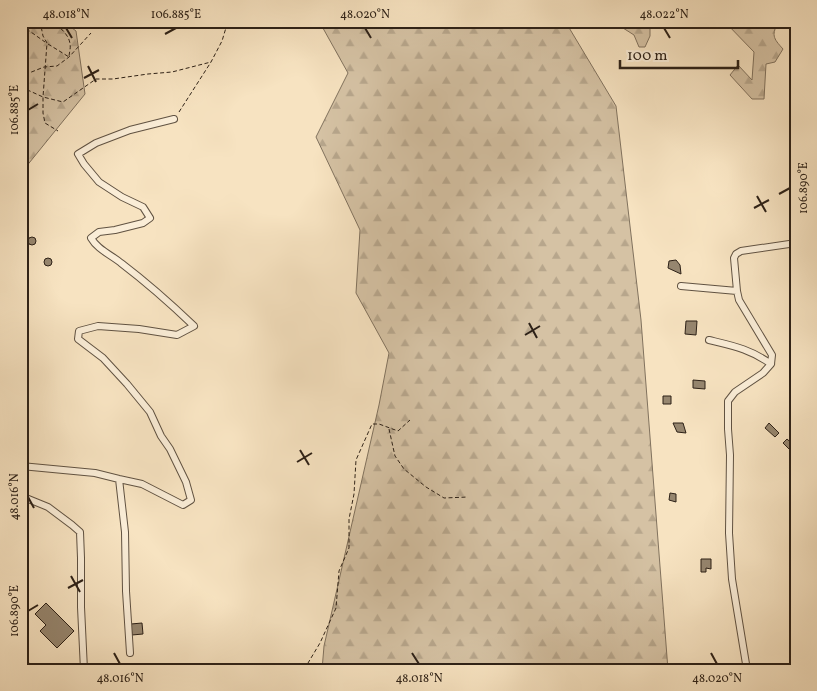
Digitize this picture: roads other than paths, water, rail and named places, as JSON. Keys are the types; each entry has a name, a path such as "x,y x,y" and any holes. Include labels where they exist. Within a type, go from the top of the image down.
{"street":[{"path":"21,466 95,473 142,484 184,505 191,500 186,482 150,412 103,358 78,339 79,331 98,326 139,329 177,335 194,326 119,261 94,244 91,238 99,232 142,223 150,218 143,207 122,197 99,182 78,154 96,143 130,130 174,119"},
{"path":"747,670 732,579 729,533 730,454 728,401 735,392 763,373 771,364 772,355 739,300 734,258 741,251 796,243"},
{"path":"680,286 737,291"},
{"path":"709,340 742,347 759,355 771,364"},
{"path":"119,480 125,532 130,653"},
{"path":"21,496 48,507 80,532 84,670"},
{"path":"21,660 31,670"}]}
